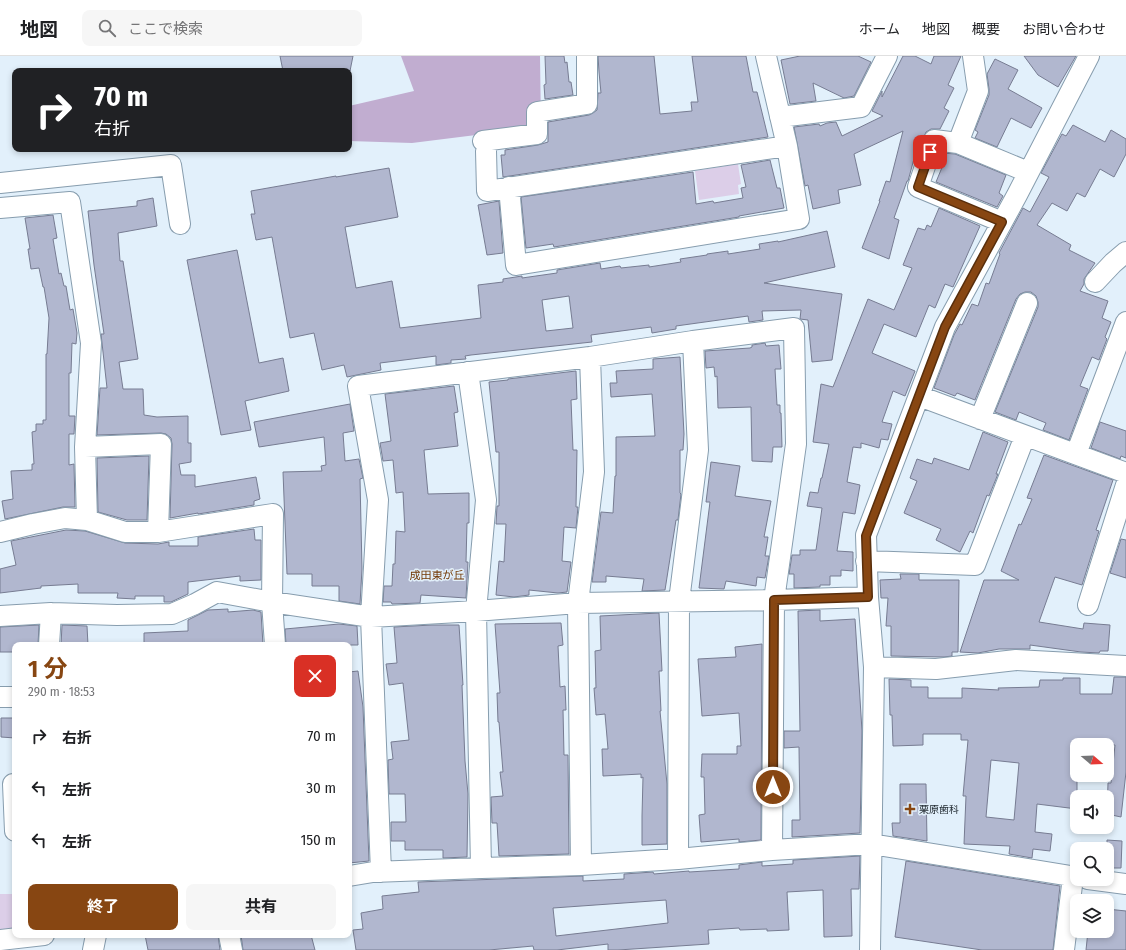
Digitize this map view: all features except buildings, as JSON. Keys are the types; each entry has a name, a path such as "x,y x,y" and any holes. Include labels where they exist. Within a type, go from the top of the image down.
{"street":[{"path":"587,56 587,104 537,112 537,134 484,146 487,191 787,146"},
{"path":"509,187 516,265 799,219 787,146 766,56"},
{"path":"780,118 861,107 887,56"},
{"path":"958,143 978,91 973,56"},
{"path":"870,950 874,667 868,597 866,536 945,327 1089,56"},
{"path":"1002,222 918,187 934,140 958,143 1028,172"},
{"path":"0,183 171,165 180,224"},
{"path":"0,208 70,202 91,343 85,447 86,520"},
{"path":"1095,282 1117,259 1126,252"},
{"path":"980,419 1027,303"},
{"path":"1076,454 1126,322"},
{"path":"381,872 371,617 378,500 358,386 590,357 693,341 794,328 796,444 774,600 772,850"},
{"path":"678,858 679,601 698,450 693,341"},
{"path":"581,864 578,603 594,472 590,357"},
{"path":"468,372 486,500 476,611 481,868"},
{"path":"919,396 1126,473"},
{"path":"866,561 975,565 1025,436"},
{"path":"85,447 161,444 158,532"},
{"path":"1088,605 1126,485"},
{"path":"0,532 65,518 86,520 125,532 158,532 273,514 272,602 275,642"},
{"path":"0,616 51,613 117,615 172,614 217,592 371,617 578,603 868,597"},
{"path":"50,642 51,613"},
{"path":"874,667 936,669 1016,660 1126,666"},
{"path":"0,697 12,698"},
{"path":"9,784 12,807"},
{"path":"352,876 381,872 581,864 871,844 1070,877"},
{"path":"1114,882 1126,884"},
{"path":"1064,950 1077,886"},
{"path":"0,940 13,938"},
{"path":"93,950 95,938"},
{"path":"230,938 232,950"}],"shaded area":[{"path":"401,56 540,56 541,127 412,143 352,141 352,105 414,91"},
{"path":"738,164 741,184 738,185 739,194 699,200 695,171"},
{"path":"0,894 12,894 12,934 0,935"}],"place":[{"name":"栗原歯科","path":"910,809"}],"district":[{"name":"成田東が丘","path":"437,575"}],"route":[{"path":"773,787 774,600 868,597 866,536 945,327 1002,222 918,187 930,152"}]}
